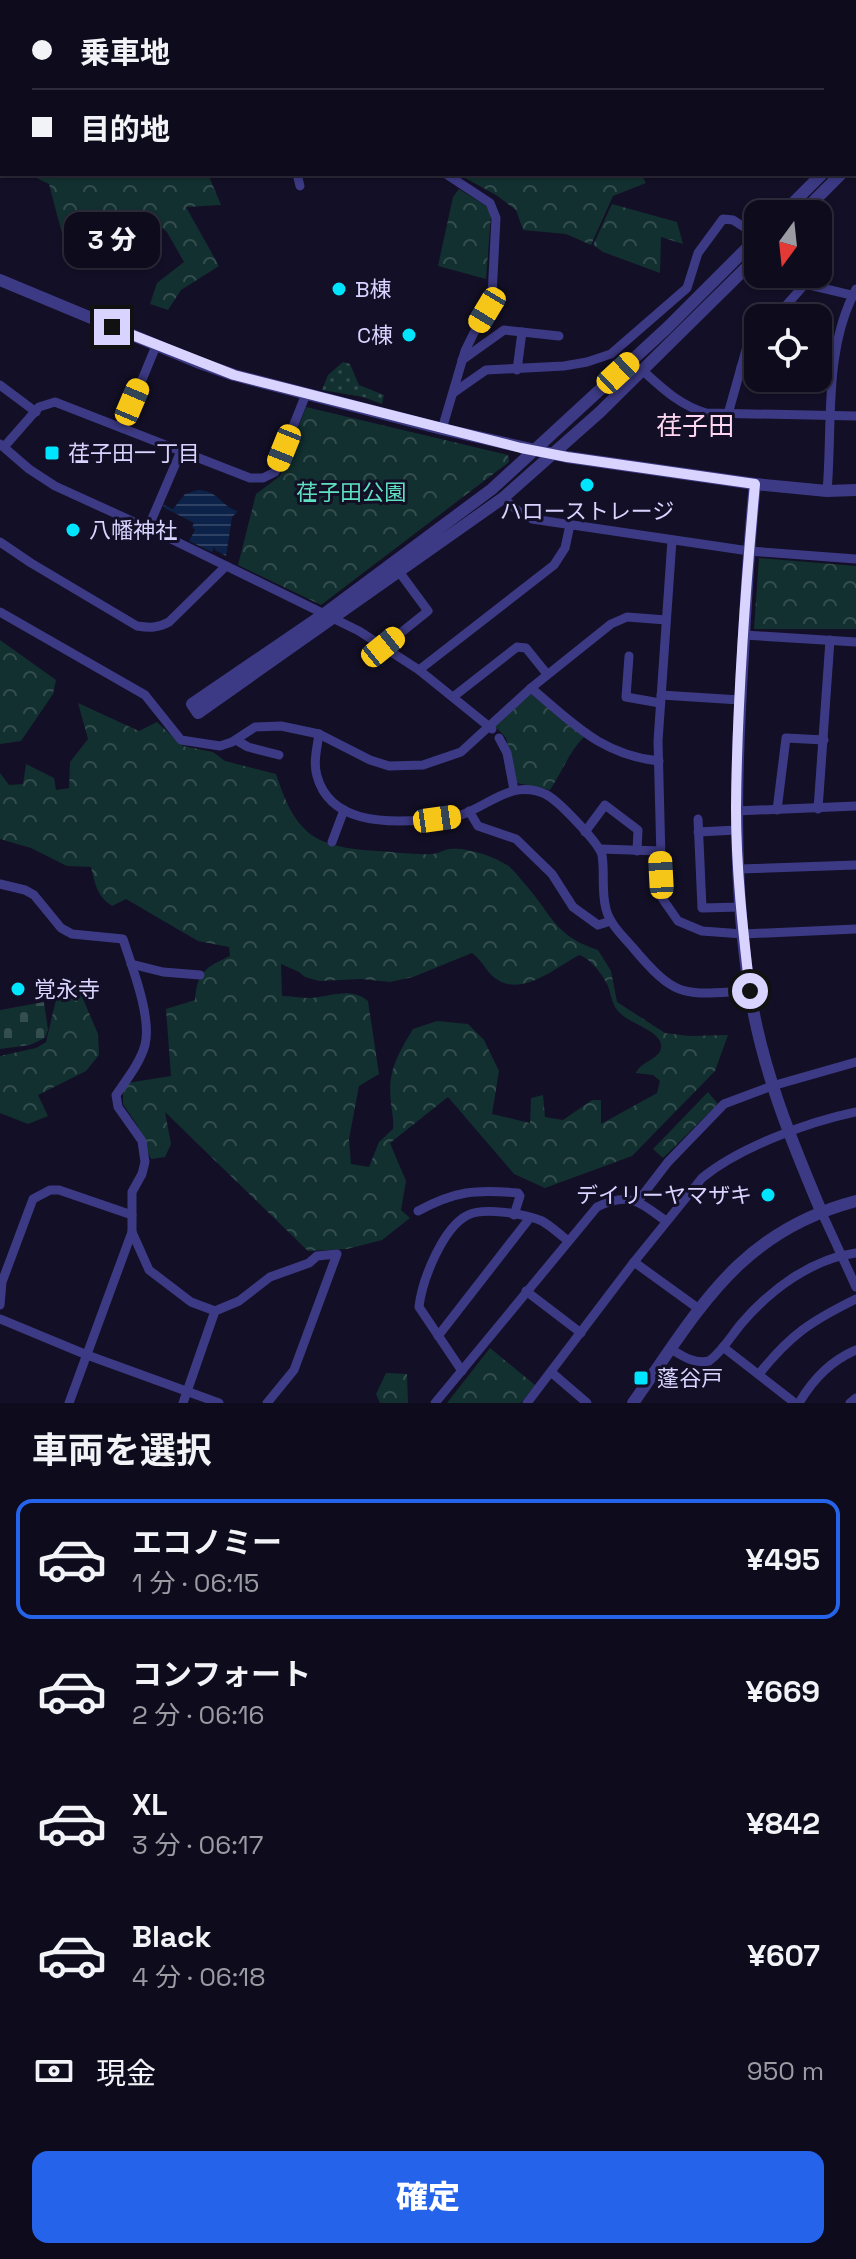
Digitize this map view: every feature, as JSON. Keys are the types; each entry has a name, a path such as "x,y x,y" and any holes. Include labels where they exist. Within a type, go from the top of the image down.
{"street":[{"path":"298,176 300,186"},
{"path":"442,429 468,341 492,296 496,218 490,203 449,176"},
{"path":"796,200 820,176"},
{"path":"815,200 839,176"},
{"path":"453,393 486,370 564,366 611,354 687,288 698,253 723,219 733,220 744,227"},
{"path":"744,251 667,328 492,489 330,616 198,713 192,704 330,616 400,573 503,498 642,370 744,270"},
{"path":"0,280 156,346 234,375 442,429 553,454 755,484 827,491 856,490"},
{"path":"787,304 801,288"},
{"path":"825,288 855,294 839,337 832,372"},
{"path":"462,360 504,330 559,336"},
{"path":"517,370 522,332"},
{"path":"122,428 156,346"},
{"path":"728,414 744,357"},
{"path":"642,370 683,404 706,413 856,416"},
{"path":"0,385 36,412"},
{"path":"827,491 831,392"},
{"path":"306,394 275,472 263,478 250,478 55,402 45,403 2,445 29,469 55,486 330,616 419,670 490,728"},
{"path":"148,528 181,451"},
{"path":"755,484 740,700 736,811 743,934 750,991 772,1086 788,1134 856,1287"},
{"path":"503,498 532,519 749,551 856,559"},
{"path":"419,670 554,565 565,548 570,525"},
{"path":"672,540 659,761 662,898 678,921 702,931 743,934 856,929"},
{"path":"0,542 137,626 145,627 158,628 169,622 226,566"},
{"path":"383,647 428,611 400,573"},
{"path":"0,612 145,695 181,740 220,746 236,740 246,730 269,725 319,734 370,760 389,766 414,766 444,760 461,752 547,674 611,624 627,617 666,620"},
{"path":"744,635 856,642"},
{"path":"818,809 830,640"},
{"path":"453,697 517,647 526,648 547,674"},
{"path":"629,656 626,697 740,700"},
{"path":"531,688 598,743 635,759 659,761"},
{"path":"319,734 315,767 317,779 334,804 370,820 391,822 460,815 522,788 547,794 600,849 603,893 611,921 659,979 674,989 693,994 750,991"},
{"path":"499,738 507,753 514,790"},
{"path":"777,810 786,738 824,740"},
{"path":"236,740 248,747 279,755"},
{"path":"585,832 605,805 638,830 637,851"},
{"path":"736,811 856,806"},
{"path":"332,842 344,810"},
{"path":"469,811 478,826 516,839 552,874 573,907 598,925 611,921"},
{"path":"698,819 702,908 741,907"},
{"path":"698,832 737,830"},
{"path":"600,849 660,851"},
{"path":"739,869 856,865"},
{"path":"0,884 34,895 61,928 72,934 123,939 147,1033 138,1061 116,1095 118,1107 142,1141 145,1162 132,1192 132,1232 69,1403"},
{"path":"131,964 163,972 200,975"},
{"path":"638,1201 668,1162 724,1104 772,1086 856,1062"},
{"path":"527,1403 702,1178 715,1167 750,1148 856,1112"},
{"path":"418,1211 458,1193 483,1189 518,1193 520,1196 514,1215"},
{"path":"0,1305 2,1282 33,1199 40,1194 59,1190 132,1215"},
{"path":"435,1403 597,1207 611,1200 626,1198 638,1201 666,1221"},
{"path":"633,1403 726,1274 776,1234 821,1211 856,1201"},
{"path":"462,1371 419,1307 429,1267 440,1246 467,1215 482,1211 540,1221 567,1240"},
{"path":"438,1336 529,1219"},
{"path":"132,1232 149,1270 191,1302 215,1311 239,1301 270,1277 309,1263 317,1256 337,1254 294,1370 267,1403"},
{"path":"671,1349 700,1363 715,1358 763,1300 791,1279 841,1255 856,1253"},
{"path":"634,1262 699,1309"},
{"path":"526,1291 581,1333"},
{"path":"759,1374 792,1336 822,1315 856,1299"},
{"path":"183,1403 215,1311"},
{"path":"0,1319 87,1355 219,1403"},
{"path":"723,1347 797,1403 822,1372 840,1356 856,1350"},
{"path":"551,1372 587,1403"},
{"path":"850,1403 856,1398"}],"green space":[{"path":"32,176 209,176 221,205 186,207 219,266 181,290 168,310 150,304 157,283 184,262 167,232 152,220 126,232 120,253 101,258 73,258 61,230 49,184"},
{"path":"462,176 642,176 646,183 613,196 591,245 566,234 523,230 516,210"},
{"path":"459,189 486,206 491,215 486,279 438,266 453,197"},
{"path":"612,204 677,222 683,244 661,237 660,273 603,252 593,245"},
{"path":"343,362 350,364 359,385 384,395 382,404 363,397 322,390 328,375"},
{"name":"荏子田公園","path":"306,407 508,455 509,462 321,605 238,565 256,494 280,476"},
{"path":"759,558 856,566 856,629 754,629"},
{"path":"0,640 56,680 53,694 21,741 0,744"},
{"path":"531,694 584,737 550,790 517,783 506,738 495,726"},
{"path":"78,703 139,731 157,722 183,746 213,752 225,761 276,774 283,795 300,824 323,841 355,849 411,854 463,849 501,862 516,873 563,931 598,950 611,971 617,1002 665,1033 728,1035 715,1071 632,1156 545,1188 514,1174 448,1097 390,1143 406,1181 401,1210 410,1218 382,1240 347,1249 308,1251 165,1112 171,1144 165,1157 151,1159 137,1125 123,1104 127,1083 171,1076 166,1009 195,1000 204,972 230,956 229,947 198,941 126,899 112,906 100,894 91,867 67,866 31,848 0,839 0,773 9,785 23,784 26,764 54,778 56,790 69,788 70,762 88,739","holes":["472,953 498,980 518,985 540,978 579,955 587,960 606,982 618,1011 661,1042 660,1052 636,1073 653,1075 660,1081 657,1093 601,1124 601,1100 592,1100 563,1120 545,1117 543,1095 531,1098 530,1123 492,1114 499,1071 484,1040 468,1024 437,1021 413,1029 395,1064 390,1092 393,1129 379,1142 369,1167 351,1164 349,1139 359,1086 379,1074 368,1001 347,993 309,998 282,996 281,964 319,981 361,979 390,982 413,977"]},
{"path":"75,980 98,1034 99,1055 86,1071 38,1095 48,1116 28,1124 0,1113 0,1056 36,1048 46,1042 59,987"},
{"path":"44,1002 48,1030 45,1038 30,1045 0,1049 0,1010"},
{"path":"708,1092 718,1104 663,1158 653,1149"},
{"path":"490,1348 535,1385 521,1403 447,1403"},
{"path":"386,1373 407,1374 408,1403 380,1403 376,1394"}],"water":[{"path":"198,490 211,493 238,511 232,517 226,556 215,550 215,546 212,552 189,541 195,530 192,527 194,523 163,507 173,509 185,494"}],"place":[{"name":"B棟","path":"339,289"},
{"name":"C棟","path":"409,335"},
{"name":"荏子田一丁目","path":"52,453"},
{"name":"ハローストレージ","path":"587,485"},
{"name":"八幡神社","path":"73,530"},
{"name":"覚永寺","path":"18,989"},
{"name":"デイリーヤマザキ","path":"768,1195"},
{"name":"蓬谷戸","path":"641,1378"}],"district":[{"name":"荏子田","path":"695,426"}],"route":[{"path":"112,327 234,375 521,448 755,484 741,679 736,811 741,907 750,991"}]}
